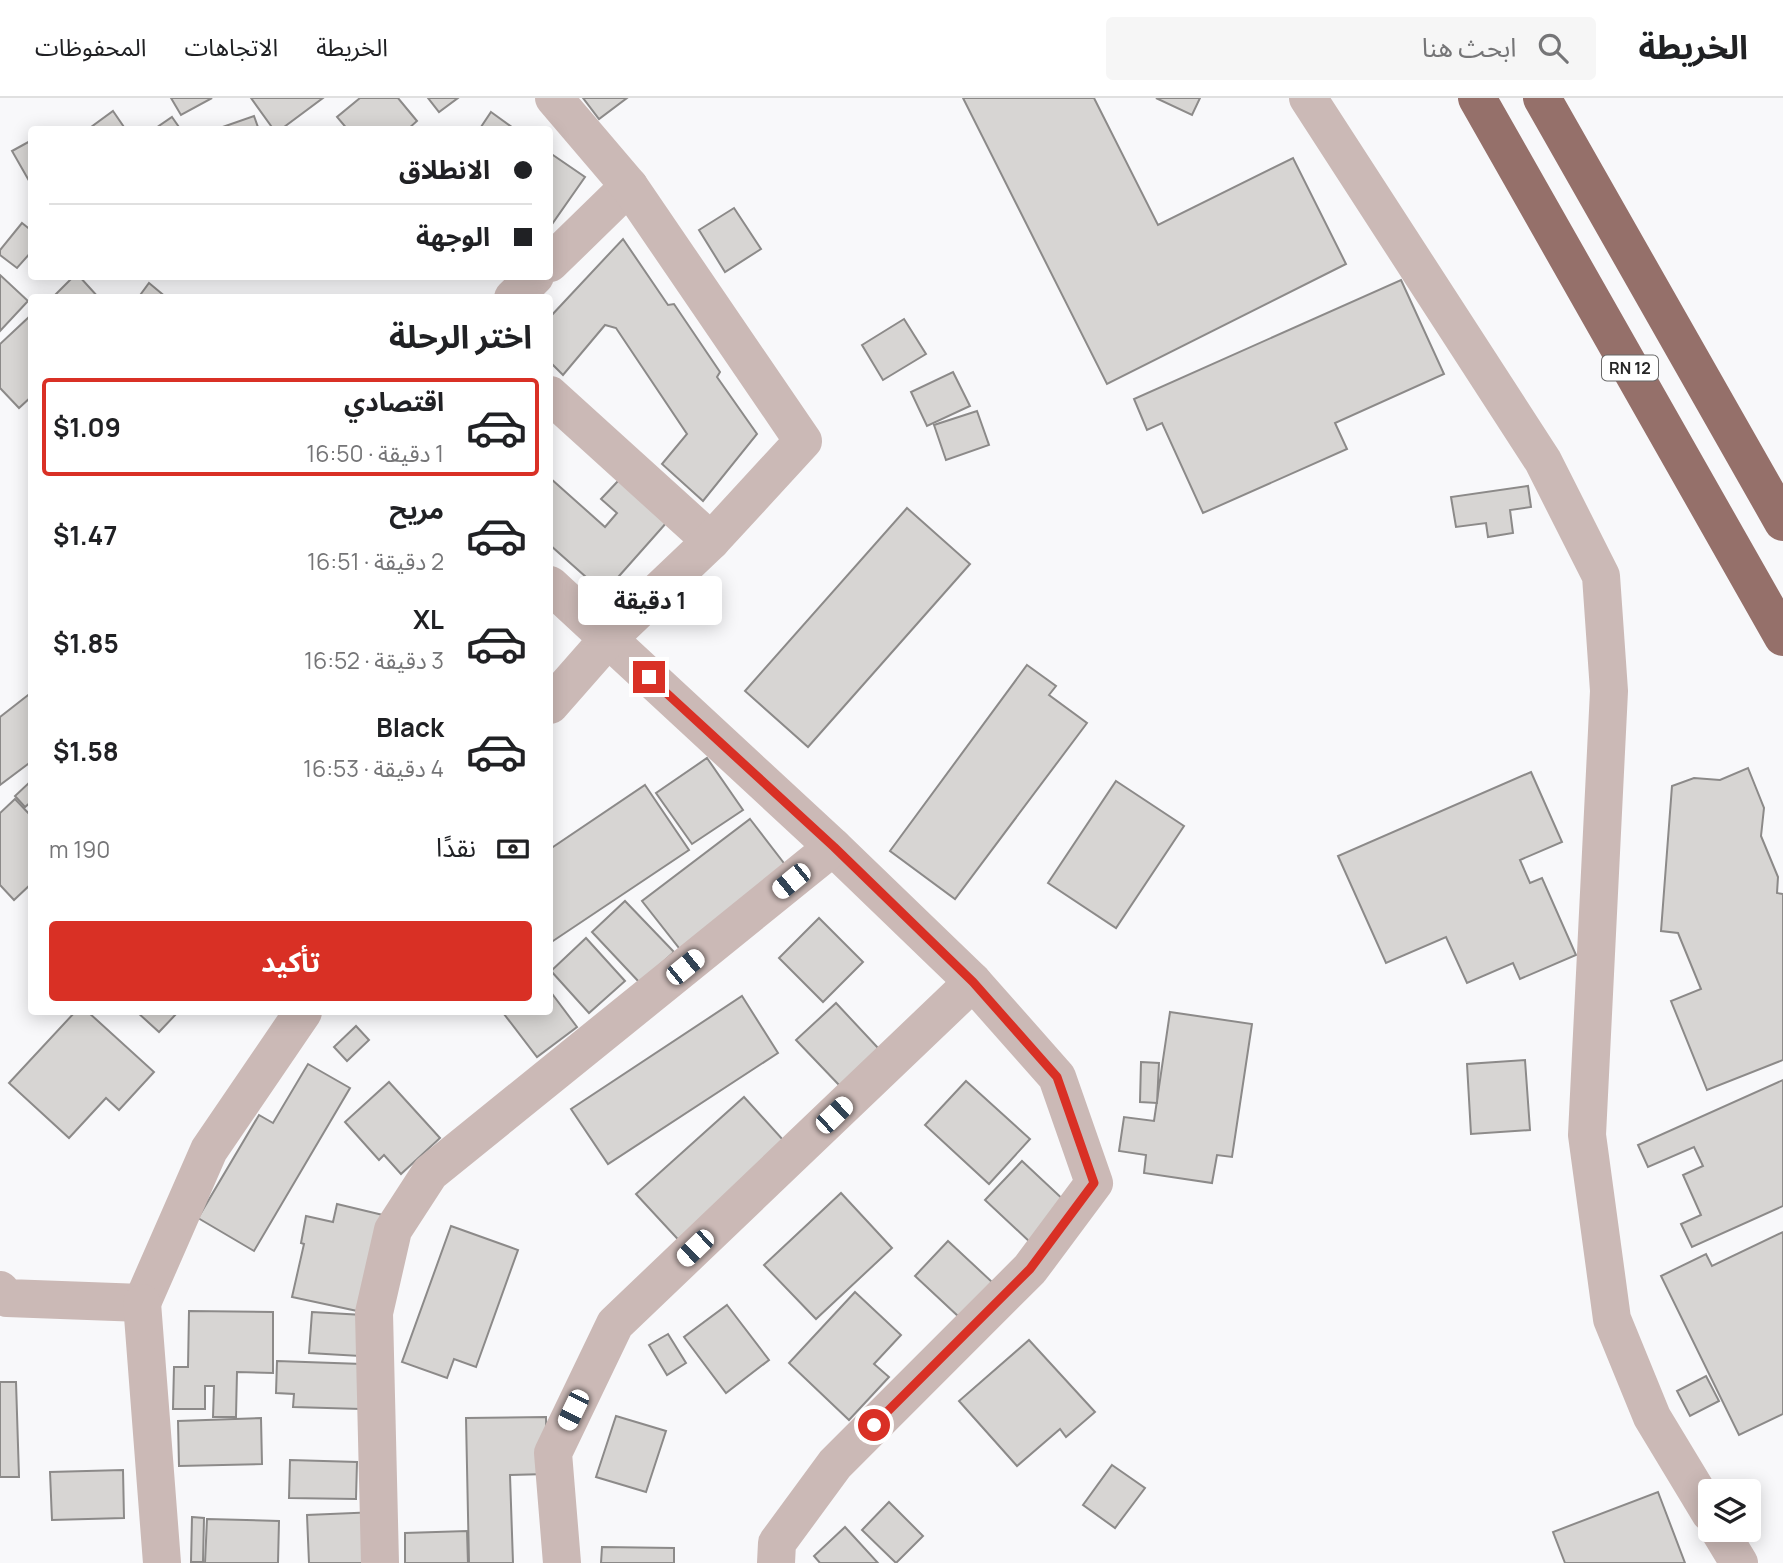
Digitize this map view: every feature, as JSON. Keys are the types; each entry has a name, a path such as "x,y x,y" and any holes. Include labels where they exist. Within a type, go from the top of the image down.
{"highway":[{"name":"RN 12","path":"1477,98 1783,637"},
{"path":"1542,98 1783,522"}],"street":[{"path":"553,702 608,639 711,541 803,441 629,186 554,98"},
{"path":"1308,98 1543,461 1601,576 1609,691 1587,1135 1612,1319 1652,1417 1698,1493"},
{"path":"553,260 629,186"},
{"path":"517,294 531,280"},
{"path":"553,398 711,541"},
{"path":"553,588 834,847 973,982 1057,1077 1094,1183 1030,1269 835,1464 777,1543 776,1563"},
{"path":"380,1563 374,1313 393,1230 430,1173 834,847"},
{"path":"562,1563 552,1452 615,1324 973,982"},
{"path":"162,1563 142,1303 209,1150 301,1015"},
{"path":"0,1290 7,1298 142,1303"},
{"path":"1726,1542 1739,1563"}],"building":[{"path":"171,98 212,98 181,115"},
{"path":"251,98 323,98 285,126 271,126"},
{"path":"360,98 398,98 417,121 411,126 345,126 337,117"},
{"path":"428,98 458,98 439,112"},
{"path":"583,98 627,98 599,119"},
{"path":"963,98 1094,98 1158,225 1293,158 1346,264 1107,384"},
{"path":"1156,98 1200,98 1192,115"},
{"path":"113,111 123,126 92,126"},
{"path":"491,112 510,126 482,126"},
{"path":"254,116 258,126 225,126"},
{"path":"172,117 178,126 159,126"},
{"path":"28,142 28,179 12,151"},
{"path":"553,155 585,177 553,223"},
{"path":"734,208 761,249 725,272 699,230"},
{"path":"22,223 28,228 28,256 17,268 0,255 0,250"},
{"path":"623,239 668,305 674,304 720,372 717,377 757,434 703,501 662,464 687,434 616,328 605,325 563,375 553,365 553,314"},
{"path":"0,275 28,301 0,331"},
{"path":"70,280 83,280 95,294 56,294"},
{"path":"1401,280 1444,374 1335,423 1347,449 1203,513 1162,423 1147,430 1134,399"},
{"path":"149,283 162,294 141,294"},
{"path":"28,318 28,400 19,408 0,388 0,344"},
{"path":"904,319 926,354 883,380 862,345"},
{"path":"953,372 970,406 927,426 911,392"},
{"path":"977,411 989,445 946,460 934,425"},
{"path":"619,480 667,522 604,593 553,548 553,481 605,527 617,513 601,499"},
{"path":"1528,486 1531,507 1510,510 1513,533 1488,537 1486,523 1456,527 1451,497"},
{"path":"907,508 970,564 808,747 745,691"},
{"path":"1027,665 1056,686 1049,695 1087,723 955,899 890,851"},
{"path":"28,695 28,764 0,785 0,717"},
{"path":"707,758 743,810 692,844 656,793"},
{"path":"1748,768 1764,808 1761,836 1778,877 1777,893 1783,894 1783,1060 1707,1090 1671,1001 1701,989 1678,933 1661,931 1672,786 1694,778 1720,780"},
{"path":"1531,772 1562,842 1520,860 1530,883 1542,878 1576,955 1520,979 1513,963 1467,983 1446,937 1386,963 1338,856"},
{"path":"1116,781 1184,826 1116,928 1048,883"},
{"path":"28,784 28,804 25,807 15,796"},
{"path":"645,785 689,850 553,941 553,847"},
{"path":"15,799 28,813 28,887 14,900 0,885 0,813"},
{"path":"750,819 790,871 683,953 642,901"},
{"path":"625,901 674,952 640,983 592,932"},
{"path":"819,918 863,962 823,1002 779,958"},
{"path":"586,938 625,981 589,1013 553,973 553,969"},
{"path":"553,995 577,1027 537,1057 505,1015 553,1015"},
{"path":"742,996 778,1053 608,1164 571,1109"},
{"path":"836,1003 879,1049 840,1086 796,1040"},
{"path":"1170,1012 1252,1024 1232,1157 1217,1155 1212,1183 1144,1173 1146,1155 1119,1151 1124,1117 1154,1121"},
{"path":"72,1015 91,1015 154,1072 119,1110 106,1098 69,1138 9,1083"},
{"path":"140,1015 175,1015 159,1032"},
{"path":"356,1026 369,1040 347,1061 334,1047"},
{"path":"1525,1060 1530,1130 1471,1134 1467,1064"},
{"path":"1141,1062 1159,1063 1157,1103 1140,1102"},
{"path":"308,1064 350,1088 254,1251 198,1218 259,1115 273,1123"},
{"path":"1783,1080 1783,1206 1692,1247 1681,1224 1701,1215 1683,1175 1703,1166 1694,1147 1648,1167 1638,1145"},
{"path":"966,1081 1030,1139 989,1184 925,1125"},
{"path":"389,1082 440,1138 401,1174 384,1155 379,1160 345,1122"},
{"path":"744,1097 784,1141 686,1248 636,1194"},
{"path":"1022,1161 1068,1204 1031,1243 985,1200"},
{"path":"841,1193 892,1248 816,1319 764,1265"},
{"path":"337,1204 383,1215 362,1312 292,1297 304,1244 301,1243 306,1216 333,1222"},
{"path":"451,1226 518,1250 476,1367 454,1359 447,1378 402,1362"},
{"path":"1783,1232 1783,1414 1739,1435 1661,1276 1706,1254 1712,1266"},
{"path":"948,1241 992,1282 959,1317 915,1276"},
{"path":"855,1292 901,1335 874,1364 889,1377 849,1420 789,1363"},
{"path":"727,1305 769,1360 726,1393 684,1337"},
{"path":"189,1311 273,1312 273,1373 237,1372 236,1417 213,1417 214,1386 205,1386 205,1409 173,1409 174,1367 188,1367"},
{"path":"312,1312 363,1315 360,1356 309,1353"},
{"path":"668,1334 686,1363 667,1375 649,1345"},
{"path":"1029,1340 1095,1412 1066,1437 1060,1429 1017,1466 959,1401"},
{"path":"277,1361 362,1364 361,1409 293,1407 294,1394 276,1393"},
{"path":"1706,1376 1719,1401 1690,1416 1677,1391"},
{"path":"0,1382 16,1382 19,1477 0,1477"},
{"path":"616,1416 666,1431 646,1492 596,1477"},
{"path":"546,1417 547,1474 510,1475 513,1563 469,1563 466,1418"},
{"path":"261,1418 262,1464 179,1466 178,1421"},
{"path":"290,1460 357,1462 356,1499 289,1498"},
{"path":"1112,1465 1145,1488 1115,1528 1083,1505"},
{"path":"123,1470 124,1518 52,1520 50,1472"},
{"path":"1658,1492 1685,1563 1565,1563 1553,1532"},
{"path":"889,1502 923,1536 896,1563 862,1530"},
{"path":"377,1512 366,1563 309,1563 307,1515"},
{"path":"192,1517 204,1518 203,1562 191,1562"},
{"path":"207,1519 279,1521 278,1563 205,1563"},
{"path":"845,1527 878,1563 820,1563 814,1556"},
{"path":"467,1531 468,1563 405,1563 405,1533"},
{"path":"602,1547 674,1548 674,1563 601,1563"}],"route":[{"path":"649,677 834,847 973,982 1057,1077 1094,1183 1030,1269 874,1425"}]}
